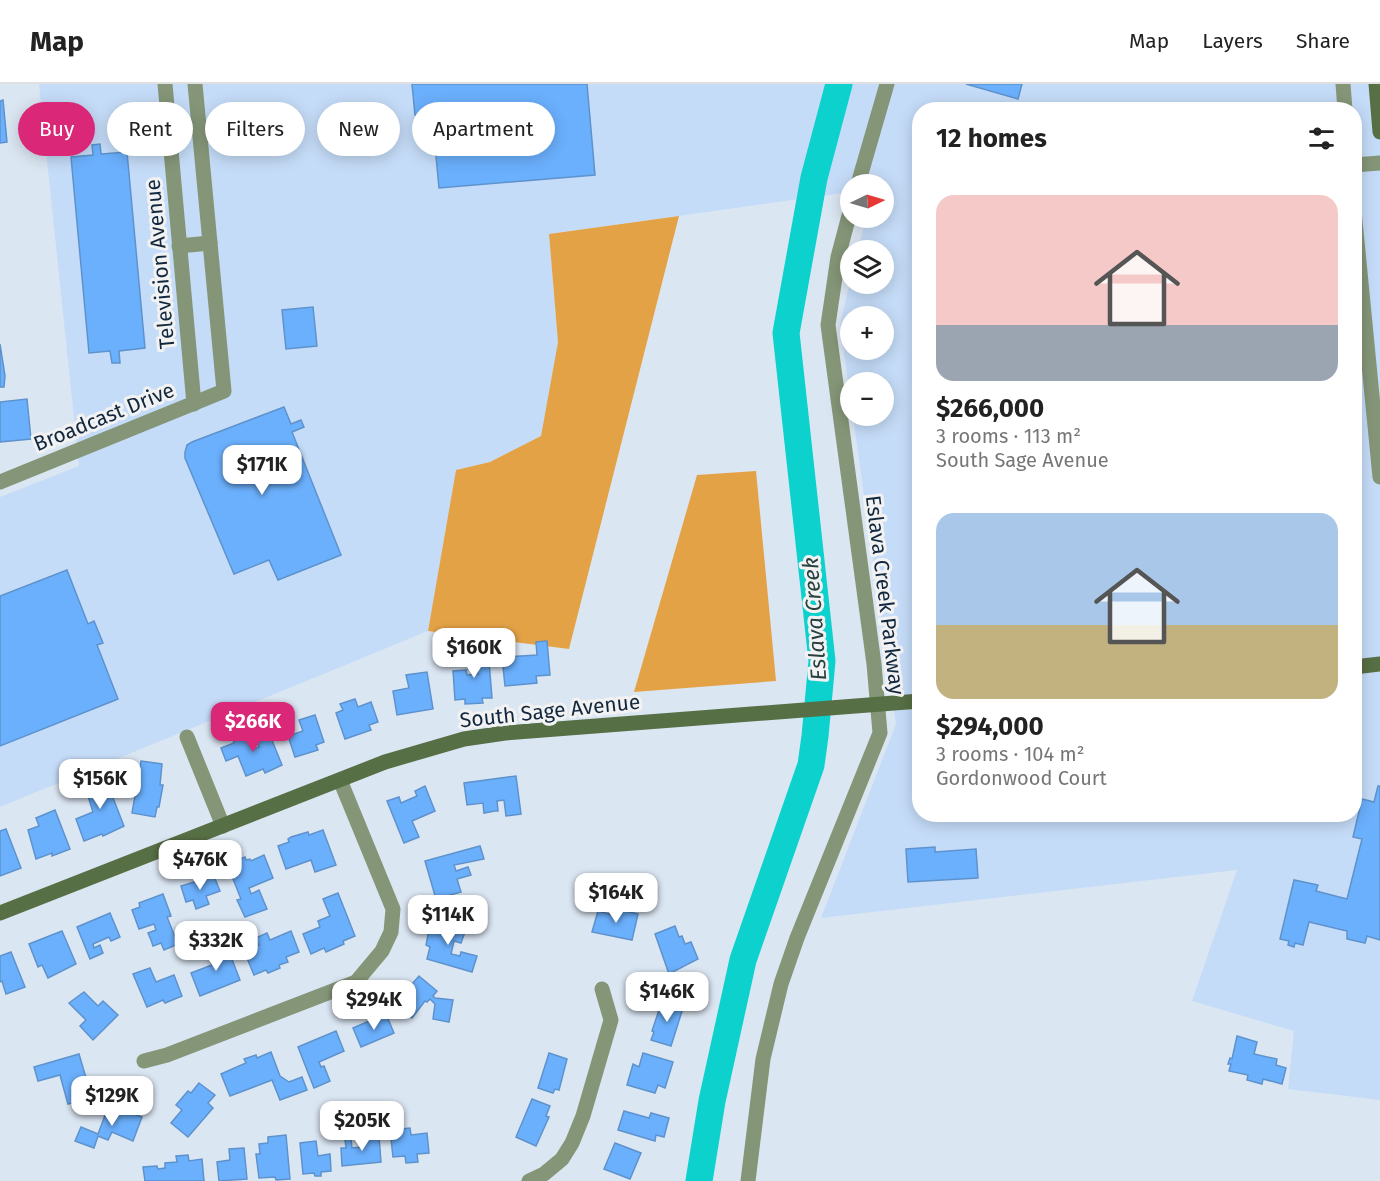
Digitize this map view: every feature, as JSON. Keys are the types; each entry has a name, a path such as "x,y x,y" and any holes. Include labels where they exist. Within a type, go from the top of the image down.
{"street":[{"name":"Television Avenue","path":"165,84 194,404"},
{"path":"180,246 210,243 195,84"},
{"path":"861,174 887,84"},
{"path":"1343,84 1344,102"},
{"path":"1376,84 1380,132"},
{"path":"1362,164 1380,163"},
{"name":"Eslava Creek Parkway","path":"748,1181 763,1059 781,984 797,938 880,734 828,325 838,256 846,228"},
{"name":"Broadcast Drive","path":"0,482 224,391 210,243"},
{"path":"1362,293 1380,477"},
{"path":"1362,666 1380,664"},
{"name":"South Sage Avenue","path":"0,913 385,762 464,739 505,733 912,702"},
{"path":"187,737 223,826"},
{"path":"144,1061 166,1055 356,982 382,951 391,933 393,909 340,780"},
{"path":"529,1181 544,1174 562,1159 576,1134 611,1020 602,989"}],"shaded area":[{"path":"39,84 1380,84 1380,1100 1288,1089 1294,1031 1192,1001 1237,870 821,918 896,724 854,426 894,426 894,372 847,372 845,360 894,360 894,306 844,306 847,294 894,294 894,240 860,240 864,228 894,228 894,174 840,174 840,193 549,234 558,342 541,436 490,462 456,470 428,631 0,807 0,497 79,466 47,156 95,156 95,102 41,102"},
{"path":"679,216 569,649 428,631 456,470 490,462 541,436 558,342 549,234"},
{"path":"756,471 776,681 634,692 697,475"}],"building":[{"path":"412,84 587,84 595,175 439,188 436,156 555,156 555,102 414,102"},
{"path":"966,84 1022,84 1018,99"},
{"path":"3,100 7,142 0,143 0,101"},
{"path":"100,144 101,154 127,156 145,348 119,351 120,363 112,363 110,351 89,353 71,157 95,156 95,145"},
{"path":"313,307 317,346 286,349 282,310"},
{"path":"0,344 5,376 4,387 0,387"},
{"path":"27,399 31,439 0,442 0,402"},
{"path":"284,407 291,424 301,420 304,427 292,432 341,555 278,580 269,560 234,574 185,458 187,445"},
{"path":"67,570 88,624 94,621 103,643 97,645 118,699 0,746 0,596"},
{"path":"547,641 550,675 536,676 537,683 505,686 502,657 537,655 536,642"},
{"path":"488,649 492,698 482,698 483,703 465,704 465,699 455,700 453,671 466,670 467,675 478,674 477,668 468,669 467,650"},
{"path":"427,672 433,709 397,715 393,691 409,688 406,675"},
{"path":"355,699 358,707 371,702 378,722 369,725 371,730 345,739 336,713 343,710 340,704"},
{"path":"315,715 324,742 316,745 318,750 295,757 288,736 303,731 299,720"},
{"path":"239,730 242,736 248,733 254,749 259,747 255,738 269,733 282,765 265,773 263,769 246,776 238,756 226,761 221,748 234,743 231,733"},
{"path":"141,761 162,764 160,785 163,785 155,817 132,813 136,790 128,788 130,778 138,779"},
{"path":"103,772 124,826 103,836 102,834 84,841 76,819 93,812 83,780"},
{"path":"516,776 521,814 506,816 504,800 497,801 498,811 484,813 483,803 467,805 464,783"},
{"path":"425,786 435,811 412,821 419,837 404,843 387,801 399,797 401,803 417,796 415,791"},
{"path":"1378,786 1380,786 1380,940 1367,936 1365,943 1347,939 1347,931 1309,922 1303,945 1295,943 1294,947 1288,945 1289,941 1280,939 1294,880 1318,885 1316,891 1347,899 1362,839 1353,837 1357,822 1362,822 1362,799 1374,802"},
{"path":"55,810 70,849 36,859 28,830 39,826 36,818"},
{"path":"6,829 21,868 0,876 0,831"},
{"path":"323,830 336,865 315,872 311,860 286,869 278,846 289,842 288,839 291,837 308,832 309,835"},
{"path":"480,846 484,859 454,865 456,871 468,867 471,875 457,879 461,892 436,899 425,861"},
{"path":"935,847 935,852 976,849 978,878 908,882 906,849"},
{"path":"264,855 273,878 249,888 251,894 259,890 267,909 245,917 237,900 241,899 227,864 245,857 246,860 251,861"},
{"path":"214,876 220,891 206,896 209,904 196,909 193,900 186,902 181,886"},
{"path":"338,893 355,936 326,952 324,948 311,954 303,934 320,927 318,921 330,916 323,899"},
{"path":"163,894 171,916 167,917 178,944 164,950 161,943 153,946 148,933 156,930 154,924 139,929 132,910 140,907 139,903"},
{"path":"618,909 638,914 632,940 592,932 598,911 616,916"},
{"path":"110,913 120,937 111,941 109,937 93,944 94,948 100,945 103,953 90,959 77,927"},
{"path":"431,919 466,929 461,943 454,941 451,954 460,956 461,952 477,956 472,972 427,959 430,947 426,945"},
{"path":"675,926 679,937 682,936 685,944 691,942 698,959 669,974 655,934"},
{"path":"62,931 76,964 48,978 42,965 38,967 29,944"},
{"path":"291,931 299,952 286,957 288,962 279,965 280,968 254,975 244,951 259,945 256,938 267,933 270,940"},
{"path":"226,944 240,980 200,996 191,973 212,965 206,951"},
{"path":"11,952 25,987 6,994 2,981 0,982 0,956"},
{"path":"150,968 156,982 174,975 182,996 165,1003 163,1000 147,1007 133,974"},
{"path":"419,976 437,991 433,996 435,998 453,1000 449,1022 433,1019 435,1004 430,999 425,1001 412,1018 393,1002"},
{"path":"84,992 98,1006 103,1001 118,1015 93,1040 80,1026 86,1020 69,1003"},
{"path":"662,1001 683,1008 671,1046 651,1040"},
{"path":"386,1014 394,1033 361,1047 353,1028"},
{"path":"336,1031 344,1051 319,1062 321,1067 324,1066 330,1081 314,1088 298,1047"},
{"path":"1237,1036 1257,1042 1254,1054 1277,1059 1276,1065 1286,1068 1282,1084 1263,1079 1262,1084 1247,1080 1248,1075 1229,1071 1231,1064 1228,1064 1230,1058 1232,1059"},
{"path":"271,1052 280,1076 289,1082 302,1077 307,1090 280,1100 272,1080 230,1096 221,1074 246,1063 244,1059 256,1055 257,1058"},
{"path":"549,1053 567,1059 559,1090 555,1089 553,1093 538,1088"},
{"path":"643,1053 673,1062 665,1088 658,1085 655,1093 627,1085 633,1064 639,1067"},
{"path":"79,1054 92,1098 68,1104 60,1075 38,1081 34,1067"},
{"path":"199,1083 215,1095 208,1103 213,1108 188,1137 171,1123 182,1110 176,1105 188,1091 191,1093"},
{"path":"532,1099 550,1106 546,1116 549,1117 536,1146 516,1137"},
{"path":"109,1105 142,1117 133,1141 112,1132 108,1140 98,1136 94,1148 75,1141 81,1127 98,1134"},
{"path":"624,1111 649,1118 651,1113 669,1118 664,1137 656,1135 655,1141 618,1130"},
{"path":"410,1128 411,1135 427,1133 429,1153 417,1154 418,1162 406,1163 405,1156 393,1157 390,1130"},
{"path":"286,1135 290,1179 259,1178 256,1154 260,1154 259,1144 268,1143 268,1137"},
{"path":"379,1136 381,1162 342,1166 341,1148 346,1148 345,1139 351,1138 352,1148 362,1147 361,1138"},
{"path":"316,1141 318,1156 330,1154 331,1171 321,1172 321,1176 315,1176 314,1173 303,1174 300,1143"},
{"path":"615,1143 641,1153 630,1179 604,1169"},
{"path":"244,1148 247,1179 219,1181 217,1162 230,1160 229,1149"},
{"path":"188,1155 189,1161 202,1159 204,1181 145,1181 143,1167 165,1168 165,1163 177,1162 176,1156"}],"waterway":[{"name":"Eslava Creek","path":"699,1181 712,1101 743,960 811,765 815,736 822,661 786,333 814,178 839,84"}]}
